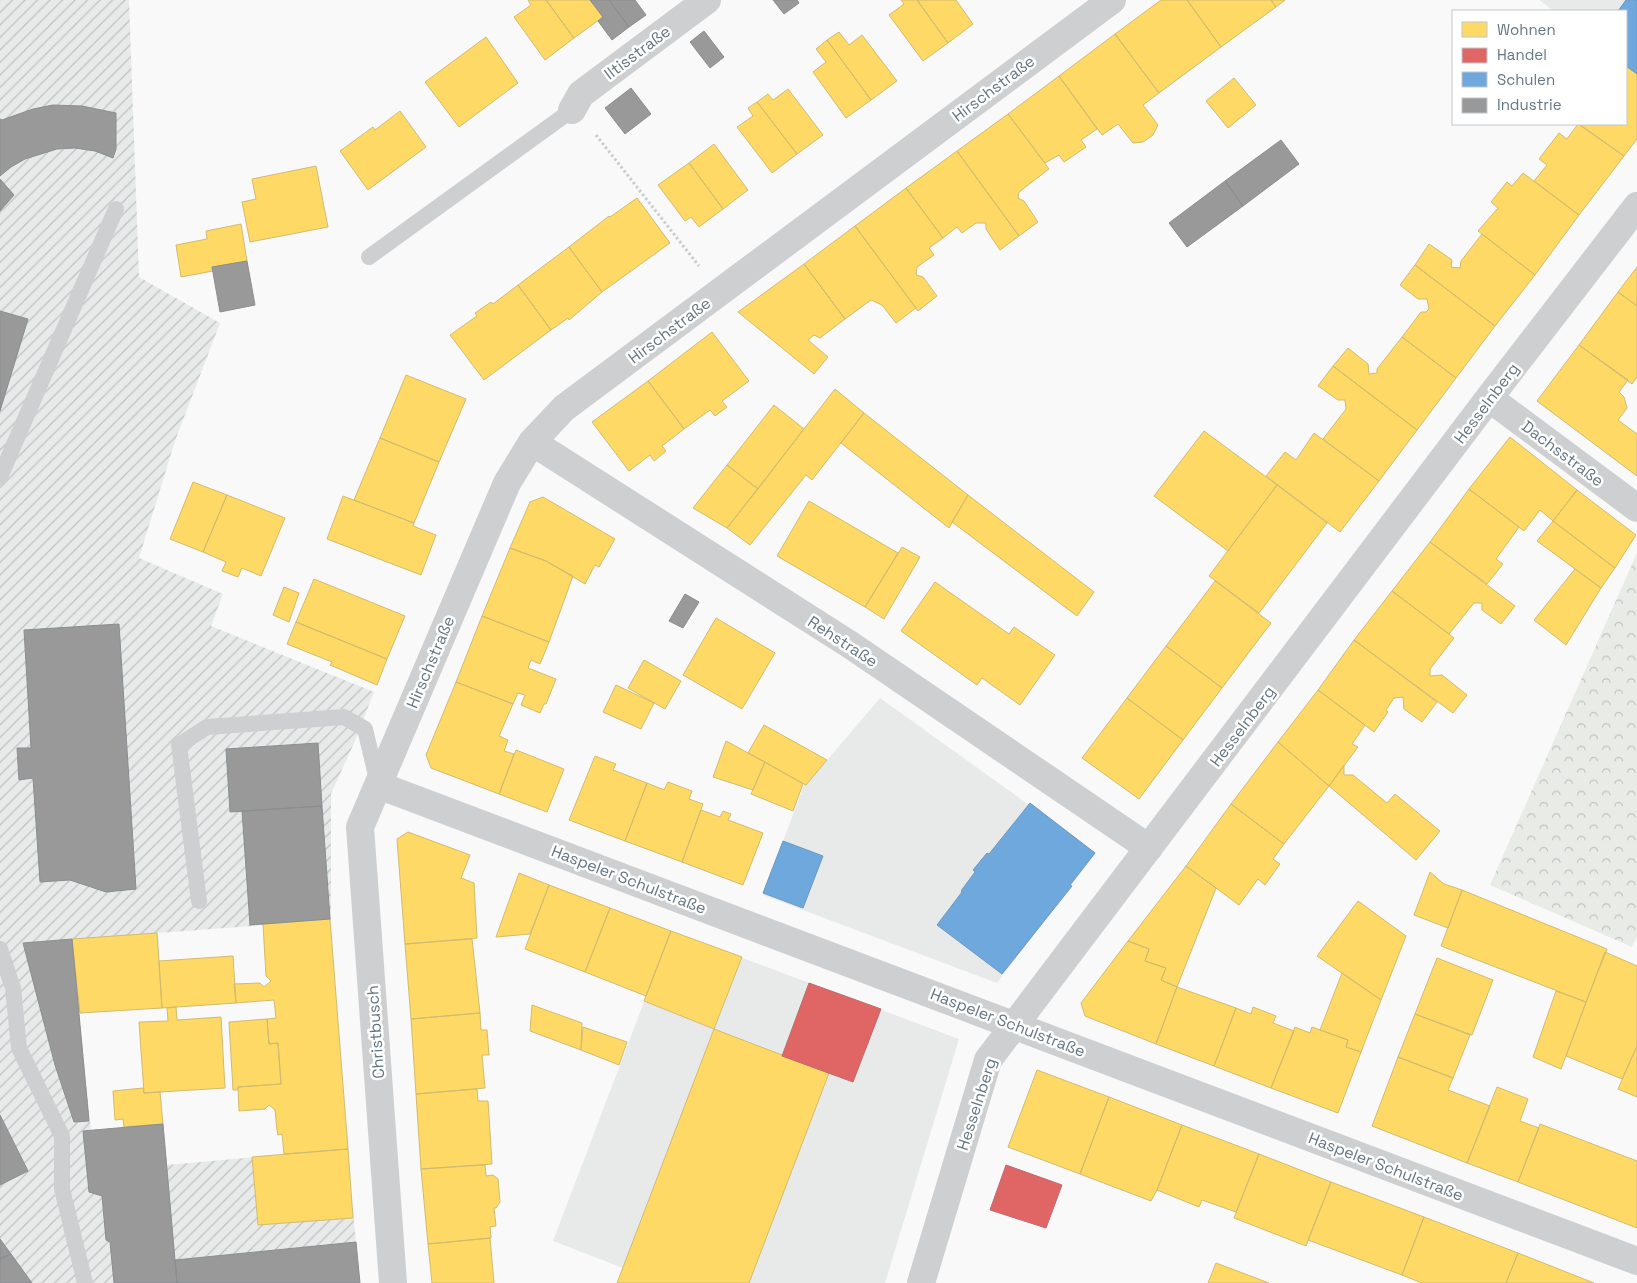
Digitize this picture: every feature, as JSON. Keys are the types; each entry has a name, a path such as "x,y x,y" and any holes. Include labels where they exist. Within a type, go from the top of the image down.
{"street":[{"name":"Iltisstraße","path":"573,109 581,94 707,0"},
{"name":"Hirschstraße","path":"378,785 507,482 532,442 564,408 1112,0"},
{"name":"Hesselnberg","path":"921,1283 988,1060 1489,398 1637,206"},
{"name":"Dachsstraße","path":"1489,398 1637,508"},
{"name":"Rehstraße","path":"532,442 849,644 1149,848"},
{"name":"Haspeler Schulstraße","path":"378,785 1637,1261"},
{"name":"Christbusch","path":"378,785 360,827 393,1283"}],"lane":[{"path":"369,257 573,109"},
{"path":"0,477 116,209"},
{"path":"199,901 179,745 207,727 344,717 365,729 378,785"},
{"path":"0,949 13,988 19,1048 62,1136 62,1189 85,1283"}],"path":[{"path":"573,109 686,249"}],"shaded area":[{"path":"0,0 129,0 139,277 220,323 175,441 139,558 223,594 211,626 374,692 355,741 331,794 331,920 158,933 162,1008 79,1013 91,1130 163,1123 167,1165 347,1149 360,1283 0,1283"},
{"path":"1539,0 1637,0 1637,74 1627,66 1627,10 1553,10"},
{"path":"880,698 1096,853 997,983 763,895 804,785 806,785"},
{"path":"671,931 959,1039 885,1283 618,1283 623,1268 553,1241"}],"green space":[{"path":"1637,553 1637,937 1632,947 1490,885"}],"building: Wohnen":[{"path":"528,0 546,0 574,38 545,60 514,17 531,5"},
{"path":"546,0 590,0 603,17 574,38"},
{"path":"901,0 917,0 948,43 923,61 889,15 904,4"},
{"path":"917,0 956,0 973,24 948,43"},
{"path":"1161,0 1187,0 1221,47 1159,93 1115,34"},
{"path":"1187,0 1271,0 1276,7 1221,47"},
{"path":"1271,0 1285,0 1276,7"},
{"path":"839,32 849,45 862,35 897,81 871,100 827,40"},
{"path":"1115,34 1159,93 1143,105 1158,125 1153,135 1143,142 1133,143 1118,124 1102,135 1059,76"},
{"path":"486,37 518,83 459,127 425,82"},
{"path":"827,40 871,100 846,118 813,72 826,62 816,49"},
{"path":"1627,67 1637,74 1637,139 1624,156 1580,125 1627,125"},
{"path":"1059,76 1097,129 1081,140 1086,147 1064,162 1059,155 1045,163 1008,114"},
{"path":"1234,78 1256,105 1228,128 1206,101"},
{"path":"788,89 823,135 797,154 757,102 768,94 773,100"},
{"path":"757,102 797,154 772,173 737,127 753,116 748,108"},
{"path":"400,111 426,147 368,190 340,151 373,127 375,130"},
{"path":"1008,114 1049,169 1019,192 1018,198 1024,201 1038,222 1019,236 957,151"},
{"path":"1577,125 1579,125 1624,156 1579,215 1534,181 1547,165 1539,159 1559,133 1567,139"},
{"path":"714,144 748,190 723,209 689,163"},
{"path":"957,151 1019,236 1000,250 986,229 986,223 976,223 962,233 957,227 943,238 906,188"},
{"path":"689,163 723,209 699,227 691,217 685,221 658,185"},
{"path":"316,166 328,227 250,242 242,202 256,199 252,179"},
{"path":"1523,173 1579,215 1535,275 1478,231 1498,208 1491,202 1507,182 1512,186"},
{"path":"906,188 943,238 929,248 934,255 917,267 916,275 923,277 937,296 918,311 855,226"},
{"path":"637,198 670,243 602,292 569,247 609,216"},
{"path":"241,224 247,261 212,267 213,271 181,277 176,245 207,239 206,231"},
{"path":"855,226 916,308 896,323 882,305 871,300 845,319 804,264"},
{"path":"1482,234 1535,275 1495,326 1415,265 1429,244 1452,260 1451,267 1460,268 1461,261"},
{"path":"569,247 602,292 569,320 568,318 551,330 518,285"},
{"path":"804,264 845,319 820,338 814,335 808,340 828,357 814,374 738,312"},
{"path":"1415,265 1495,326 1456,378 1402,337 1421,312 1426,312 1429,309 1427,299 1418,299 1400,285"},
{"path":"1637,267 1637,306 1618,292"},
{"path":"518,285 551,330 484,380 450,335 477,316 475,313 491,302 493,304"},
{"path":"1618,292 1637,306 1637,377 1632,384 1579,345"},
{"path":"712,332 749,381 722,401 727,407 715,416 710,410 684,429 648,381"},
{"path":"1402,337 1456,378 1417,430 1333,366 1348,348 1368,364 1369,374 1377,373 1377,369"},
{"path":"1579,345 1628,380 1619,392 1624,397 1627,408 1618,420 1637,434 1637,476 1537,401"},
{"path":"1333,366 1417,430 1379,481 1323,439 1346,409 1345,400 1338,400 1318,386"},
{"path":"406,375 466,399 439,462 380,438"},
{"path":"648,381 684,429 662,446 666,451 654,461 650,455 629,471 592,422"},
{"path":"835,389 864,413 812,480 806,475 750,545 727,528"},
{"path":"774,405 804,429 758,489 727,465"},
{"path":"864,413 968,495 949,528 841,443"},
{"path":"1204,431 1277,485 1228,551 1154,496"},
{"path":"1314,433 1379,481 1340,532 1266,476 1285,452 1296,460"},
{"path":"1510,437 1577,490 1553,521 1540,510 1524,531 1469,489"},
{"path":"380,438 439,462 414,523 354,500"},
{"path":"727,465 758,489 727,528 693,508"},
{"path":"193,482 227,495 203,552 170,539"},
{"path":"1277,485 1327,523 1259,613 1209,576"},
{"path":"1469,489 1519,527 1496,559 1503,564 1487,584 1430,542"},
{"path":"1577,490 1636,535 1615,568 1553,521"},
{"path":"227,495 285,518 261,576 242,568 238,577 222,571 226,562 203,552"},
{"path":"968,495 1094,592 1077,616 952,522"},
{"path":"343,496 414,523 413,526 436,535 421,575 327,539"},
{"path":"543,497 615,539 599,567 595,565 585,584 546,561 510,548 530,502"},
{"path":"809,501 898,553 865,607 777,556"},
{"path":"1553,521 1615,568 1601,588 1537,541"},
{"path":"1430,542 1515,606 1501,624 1482,610 1482,603 1474,603 1449,634 1392,591"},
{"path":"902,547 920,557 884,619 865,607"},
{"path":"510,548 546,561 573,576 549,642 482,616"},
{"path":"1575,569 1601,588 1566,645 1534,620"},
{"path":"314,579 405,616 387,659 296,622"},
{"path":"1215,581 1271,623 1222,688 1166,646"},
{"path":"935,582 1009,634 1014,627 1055,655 1020,705 982,678 977,685 901,631"},
{"path":"284,587 299,593 289,622 273,615"},
{"path":"1392,591 1454,638 1430,669 1430,676 1442,675 1467,695 1453,713 1354,640"},
{"path":"482,616 549,642 540,664 531,660 528,668 556,679 546,704 544,704 540,713 521,705 525,695 518,693 513,704 456,682"},
{"path":"716,618 775,653 742,709 683,675"},
{"path":"296,622 387,659 377,685 330,665 332,662 287,644"},
{"path":"1354,640 1437,702 1422,722 1404,709 1403,697 1394,698 1386,710 1388,712 1374,732 1318,690"},
{"path":"1166,646 1222,688 1183,740 1127,698"},
{"path":"644,660 681,681 665,709 628,688"},
{"path":"456,682 513,704 499,736 508,740 504,751 514,754 499,794 431,768 426,755"},
{"path":"616,685 654,703 641,729 603,712"},
{"path":"1318,690 1365,725 1352,744 1358,747 1329,786 1278,742"},
{"path":"1127,698 1183,740 1139,799 1082,758"},
{"path":"764,725 827,760 806,785 748,753"},
{"path":"726,741 765,762 753,790 713,777"},
{"path":"1278,742 1329,786 1284,844 1231,804"},
{"path":"516,750 564,769 547,812 499,794"},
{"path":"595,756 616,764 613,770 647,783 625,841 569,820"},
{"path":"765,762 803,784 793,811 751,794"},
{"path":"1344,765 1344,775 1353,775 1387,803 1395,794 1440,831 1416,860 1329,786"},
{"path":"668,782 692,791 689,799 703,804 682,862 625,841 647,783 664,790"},
{"path":"1231,804 1284,844 1273,859 1280,864 1265,885 1258,879 1239,905 1186,866"},
{"path":"701,810 720,817 723,811 731,814 728,820 763,833 743,885 682,862"},
{"path":"408,832 470,855 461,878 474,883 477,938 405,944 397,839"},
{"path":"1186,866 1216,888 1177,987 1161,980 1166,968 1145,961 1149,949 1128,941"},
{"path":"1430,872 1444,884 1462,890 1448,928 1414,915"},
{"path":"519,873 549,885 530,934 496,937"},
{"path":"549,885 610,908 585,972 525,949"},
{"path":"1462,890 1607,949 1586,1002 1441,946"},
{"path":"1358,901 1406,936 1381,1000 1317,956"},
{"path":"610,908 671,931 646,996 585,972"},
{"path":"330,919 348,1149 284,1154 282,1134 278,1135 275,1110 269,1105 265,1109 239,1111 238,1087 281,1084 278,1043 269,1044 267,1019 276,1018 274,1000 236,1003 234,984 260,983 264,987 271,981 266,976 263,924"},
{"path":"671,931 742,957 714,1029 644,1001"},
{"path":"157,933 162,1008 80,1013 72,939"},
{"path":"472,939 480,1013 411,1019 405,944"},
{"path":"1128,941 1149,949 1145,961 1166,968 1161,980 1177,987 1156,1044 1085,1016 1081,1003"},
{"path":"1605,952 1637,966 1637,1046 1622,1079 1566,1056"},
{"path":"233,956 236,1003 162,1008 159,961"},
{"path":"1437,958 1493,980 1472,1035 1415,1014"},
{"path":"1342,973 1381,1000 1361,1052 1346,1047 1348,1040 1320,1030"},
{"path":"1177,987 1236,1008 1214,1066 1156,1044"},
{"path":"1556,991 1586,1002 1561,1069 1533,1057"},
{"path":"532,1005 582,1023 581,1050 530,1031"},
{"path":"176,1007 177,1020 221,1017 225,1088 144,1093 139,1022 168,1021 167,1008"},
{"path":"1253,1007 1276,1016 1273,1023 1294,1031 1271,1088 1214,1066 1236,1008 1251,1014"},
{"path":"480,1013 481,1030 487,1030 489,1055 482,1055 485,1088 416,1094 411,1019"},
{"path":"1415,1014 1470,1035 1453,1078 1398,1057"},
{"path":"267,1019 269,1044 278,1043 281,1084 238,1087 238,1090 233,1090 229,1022"},
{"path":"583,1027 627,1042 619,1065 581,1050"},
{"path":"1295,1027 1310,1033 1312,1027 1348,1040 1346,1047 1361,1052 1338,1113 1271,1088"},
{"path":"714,1029 829,1073 749,1283 617,1283"},
{"path":"1637,1046 1637,1097 1618,1089"},
{"path":"1398,1057 1453,1078 1448,1090 1490,1106 1467,1163 1372,1126"},
{"path":"1037,1070 1109,1097 1080,1174 1008,1147"},
{"path":"1497,1087 1528,1099 1520,1121 1539,1128 1518,1182 1467,1163"},
{"path":"143,1088 144,1093 160,1092 163,1124 124,1127 123,1119 115,1120 113,1091"},
{"path":"477,1089 478,1101 488,1101 492,1164 421,1169 416,1094"},
{"path":"1109,1097 1182,1125 1151,1201 1080,1174"},
{"path":"1540,1124 1637,1161 1637,1228 1518,1182"},
{"path":"1182,1125 1259,1154 1236,1212 1202,1200 1199,1207 1157,1190"},
{"path":"348,1149 353,1218 258,1225 252,1157"},
{"path":"1259,1154 1331,1182 1306,1246 1234,1218"},
{"path":"485,1165 486,1176 493,1175 498,1179 500,1202 494,1208 496,1226 490,1227 491,1238 428,1244 421,1169"},
{"path":"1331,1182 1424,1217 1402,1275 1308,1240"},
{"path":"1424,1217 1518,1253 1506,1283 1422,1283 1402,1275"},
{"path":"490,1238 494,1283 432,1283 428,1244"},
{"path":"1518,1253 1594,1283 1506,1283"},
{"path":"1216,1263 1269,1283 1208,1283"}],"building: Handel":[{"path":"809,983 881,1009 853,1082 782,1056"},
{"path":"1006,1165 1062,1185 1046,1228 990,1210"}],"building: Schulen":[{"path":"1626,0 1637,0 1637,74 1627,67 1627,10 1619,10"},
{"path":"1030,803 1095,853 1070,885 1072,886 1002,974 937,925 962,892 975,872 973,870 987,853 989,854"},
{"path":"783,841 823,856 803,908 763,893"}],"building: Industrie":[{"path":"590,0 609,0 629,27 612,40 598,21 603,17"},
{"path":"609,0 635,0 646,15 629,27"},
{"path":"773,0 797,0 799,3 784,14"},
{"path":"704,31 724,57 710,68 690,42"},
{"path":"631,88 651,114 625,134 605,108"},
{"path":"53,105 82,106 116,113 116,149 113,158 95,151 75,148 57,149 25,159 0,176 0,119"},
{"path":"1281,140 1299,164 1243,206 1225,181"},
{"path":"0,179 14,195 0,211"},
{"path":"1225,181 1243,206 1187,247 1169,223"},
{"path":"247,261 255,305 220,312 212,267"},
{"path":"0,311 28,319 0,411"},
{"path":"685,594 699,602 683,628 669,621"},
{"path":"119,624 136,889 106,892 70,880 40,882 33,778 19,780 17,748 31,748 24,630"},
{"path":"318,743 322,806 230,812 226,749"},
{"path":"322,806 330,919 250,925 242,811"},
{"path":"72,939 89,1121 74,1122 55,1065 23,943"},
{"path":"0,1115 28,1171 0,1185"},
{"path":"163,1124 177,1283 114,1283 110,1242 106,1240 102,1196 89,1192 83,1131"},
{"path":"0,1239 11,1254 0,1259"},
{"path":"356,1242 360,1283 177,1283 175,1260"},
{"path":"11,1254 32,1283 0,1283 0,1259"}]}
